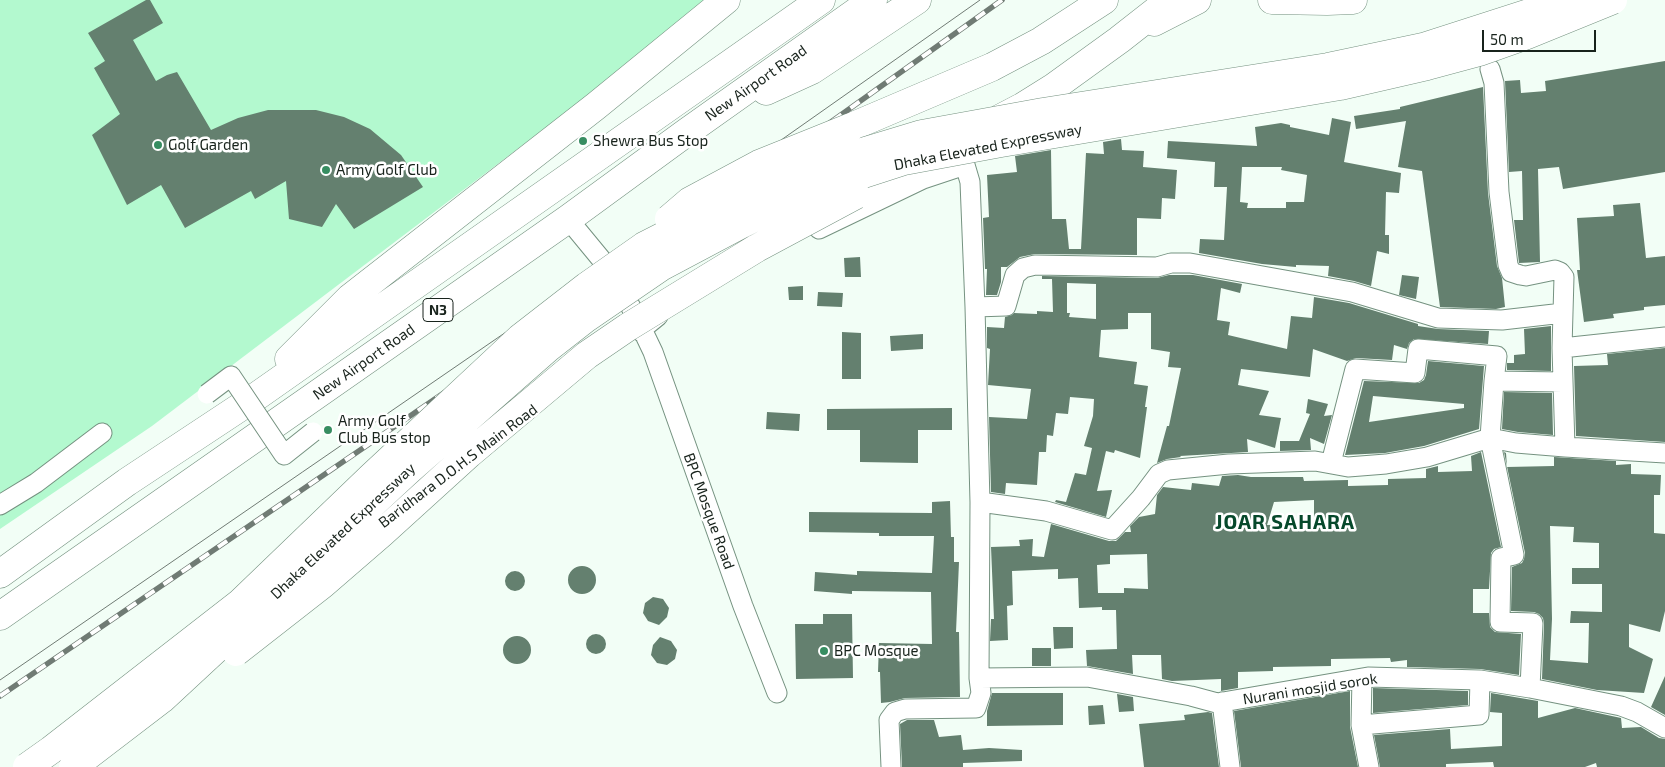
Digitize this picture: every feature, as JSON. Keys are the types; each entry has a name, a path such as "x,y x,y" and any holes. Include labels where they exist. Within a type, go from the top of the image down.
{"highway":[{"path":"257,396 302,344 350,298 623,85 726,0"},
{"name":"New Airport Road","path":"0,574 127,482 257,396 820,0"},
{"name":"New Airport Road","path":"0,616 568,219 706,118 873,0"},
{"path":"706,118 812,70 917,0"},
{"path":"644,246 664,223 690,201 723,183 759,164 992,67 1041,41 1104,0"},
{"path":"162,699 190,688 323,584 476,448 588,355 628,327 757,248 1022,107 1054,87 1170,0"},
{"path":"1119,40 1198,0"},
{"path":"1272,0 1352,0"},
{"name":"Dhaka Elevated Expressway","path":"27,767 240,603 378,470 520,338 587,286 644,246 743,197 813,167 922,134 1043,112 1328,67 1423,47 1480,30 1563,0"},
{"name":"Dhaka Elevated Expressway","path":"73,767 162,699 409,470 548,348 585,319 661,267 701,244 782,204 833,184 904,161 1340,86 1479,52 1527,35 1613,0"}],"street":[{"path":"1490,69 1494,83 1499,192 1508,265 1511,272 1520,275 1526,276 1554,270 1560,272 1564,277 1562,348 1564,447"},
{"name":"Baridhara D.O.H.S Main Road","path":"79,767 334,559 657,316 747,264 923,180 965,165 970,182 975,307"},
{"path":"568,219 614,276 642,329"},
{"path":"891,767 889,720 895,712 905,709 976,708 980,693 980,502 975,307 1006,306 1014,275 1023,268 1035,265 1157,267 1171,263 1190,263 1352,292 1438,318 1502,320 1563,313"},
{"name":"BPC Mosque Road","path":"642,329 653,352 743,606 777,693"},
{"path":"1562,348 1665,337"},
{"path":"1331,463 1355,369 1415,373 1418,349 1497,356 1490,438 1514,555 1501,558 1500,622 1533,623 1530,688"},
{"path":"207,394 231,376 284,455 313,432"},
{"path":"1494,381 1563,382"},
{"path":"0,505 36,483 102,433"},
{"path":"980,502 1046,511 1112,530 1141,498 1159,474 1168,470 1228,464 1315,461 1348,466 1386,464 1427,457 1490,438 1516,443 1665,453"},
{"name":"Nurani mosjid sorok","path":"979,678 1086,677 1217,703 1362,678 1480,680 1530,688 1631,709 1665,728"},
{"path":"1362,678 1361,725 1368,767"},
{"path":"1361,725 1479,715 1480,680"},
{"path":"1222,702 1230,767"}],"green space":[{"name":"Army Golf Club","path":"0,0 714,0 152,426 0,529"}],"building":[{"path":"146,0 150,0 163,23 133,40 156,81 177,72 211,130 238,118 268,110 316,110 344,117 370,129 401,155 423,187 354,229 336,204 322,227 289,219 286,181 255,199 251,191 185,228 161,185 127,205 92,135 120,114 94,68 105,61 88,33"},
{"path":"1665,61 1665,172 1563,189 1559,167 1538,169 1540,262 1519,263 1514,220 1523,220 1522,171 1509,172 1505,81 1520,80 1521,93 1546,91 1545,81"},
{"path":"1483,87 1488,193 1497,266 1502,278 1505,307 1496,309 1440,307 1422,171 1398,167 1406,121 1356,129 1354,116 1400,109 1400,107"},
{"path":"1332,118 1351,122 1344,162 1401,173 1399,193 1386,192 1385,235 1389,235 1389,254 1377,251 1371,286 1328,276 1329,266 1296,265 1296,267 1262,264 1199,253 1200,239 1224,240 1227,187 1214,187 1215,162 1167,158 1168,141 1257,146 1255,127 1281,123 1290,125 1290,127 1329,135","holes":["1242,167 1282,167 1281,170 1307,175 1304,202 1286,202 1286,208 1247,208 1248,203 1240,202"]},
{"path":"1121,139 1122,150 1144,151 1143,167 1177,170 1175,199 1162,198 1161,219 1137,218 1137,255 1035,254 1020,257 1007,267 1001,267 1001,282 997,295 986,295 987,269 985,269 983,218 989,217 987,175 1017,172 1015,156 1051,150 1052,219 1066,219 1069,249 1081,249 1086,153 1104,154 1103,142"},
{"path":"1640,203 1646,258 1665,256 1665,305 1644,307 1644,310 1613,314 1614,318 1584,322 1577,270 1580,270 1577,218 1614,216 1613,205"},
{"path":"860,257 861,277 845,277 844,258"},
{"path":"1169,275 1193,275 1242,284 1240,293 1221,288 1217,320 1230,322 1228,335 1287,349 1291,316 1312,318 1314,297 1349,303 1418,324 1418,326 1438,329 1489,331 1488,344 1414,339 1409,343 1407,349 1394,345 1392,360 1356,358 1347,361 1313,349 1310,377 1241,369 1238,385 1269,391 1259,415 1281,418 1275,448 1247,439 1248,452 1180,456 1157,463 1167,426 1169,426 1181,368 1168,367 1170,352 1151,349 1151,313 1128,313 1128,329 1101,330 1099,357 1137,362 1134,384 1148,386 1145,407 1147,407 1140,458 1115,450 1114,453 1106,451 1097,491 1112,490 1106,517 1055,502 1056,500 1066,502 1075,473 1086,475 1092,448 1084,446 1093,416 1094,399 1070,397 1068,414 1056,413 1053,436 1047,435 1046,452 1039,452 1037,485 1006,483 1005,494 991,492 989,417 1027,419 1031,389 988,385 990,349 987,348 987,327 1004,328 1005,317 1014,313 1037,314 1037,311 1053,312 1052,279 1042,279 1042,276 1157,278","holes":["1067,283 1096,284 1096,319 1069,317 1070,313 1067,313"]},
{"path":"1402,275 1419,277 1416,299 1399,295"},
{"path":"803,286 803,300 789,300 788,287"},
{"path":"818,292 843,293 842,307 817,306"},
{"path":"1551,326 1551,371 1507,370 1507,363 1514,363 1514,355 1525,354 1524,329"},
{"path":"842,332 861,333 861,379 842,379"},
{"path":"923,334 923,349 891,351 890,336"},
{"path":"1665,348 1665,442 1576,436 1574,366 1608,365 1607,354"},
{"path":"1428,361 1484,366 1479,429 1424,446 1385,453 1345,455 1364,381 1419,383 1424,380","holes":["1373,396 1464,404 1464,408 1369,422"]},
{"path":"1504,392 1552,393 1553,435 1502,429"},
{"path":"1308,399 1328,404 1324,416 1332,415 1324,444 1310,438 1311,450 1280,451 1280,441 1299,441 1310,414 1306,413"},
{"path":"952,408 952,430 918,430 918,463 860,462 860,430 827,430 827,409"},
{"path":"767,412 800,414 799,431 766,429"},
{"path":"1481,452 1501,547 1494,549 1491,553 1489,589 1473,589 1473,613 1489,613 1490,627 1495,632 1521,634 1519,675 1480,669 1407,667 1407,660 1391,662 1390,658 1331,659 1331,666 1273,667 1273,671 1238,672 1238,688 1221,691 1221,679 1172,681 1162,679 1161,655 1132,655 1133,674 1087,666 1086,650 1117,649 1116,610 1102,610 1102,607 1079,608 1078,578 1058,579 1058,569 1012,571 1013,605 1007,606 1008,640 990,641 991,619 994,619 991,547 1020,546 1019,540 1033,539 1032,556 1044,557 1051,524 1109,541 1116,541 1125,532 1131,532 1130,526 1139,517 1155,514 1157,495 1163,487 1191,490 1192,483 1219,486 1222,476 1238,475 1251,477 1303,477 1304,481 1348,480 1348,486 1388,485 1388,479 1426,478 1426,469 1438,466 1438,472 1472,471 1471,456","holes":["1314,500 1314,524 1267,525 1274,502","1147,554 1148,589 1124,588 1124,593 1098,593 1097,565 1110,564 1110,555"]},
{"path":"1554,457 1616,461 1616,465 1631,464 1631,474 1661,475 1660,495 1654,495 1654,533 1665,534 1665,611 1660,632 1629,624 1629,647 1653,659 1644,693 1597,690 1542,679 1543,618 1534,612 1511,611 1512,567 1522,563 1525,553 1507,467 1554,466","holes":["1550,526 1574,527 1573,542 1599,543 1599,568 1572,568 1572,584 1602,584 1602,612 1571,611 1570,623 1589,623 1588,663 1550,660 1552,619"]},
{"path":"950,501 951,537 954,537 954,562 959,562 956,632 959,632 960,697 905,698 881,703 880,672 878,672 879,643 932,644 931,592 852,591 852,594 814,591 815,572 857,575 857,571 932,573 934,536 879,536 879,533 809,532 809,512 932,513 932,502"},
{"path":"582,566 592,570 596,580 592,590 582,594 572,590 568,580 572,570"},
{"path":"515,571 522,574 525,581 522,588 515,591 508,588 505,581 508,574"},
{"path":"653,597 663,599 669,608 667,617 659,625 648,621 643,613 645,603"},
{"name":"BPC Mosque","path":"823,614 852,614 853,678 796,679 795,624 823,624"},
{"path":"1053,627 1073,627 1073,648 1054,649"},
{"path":"596,634 603,637 606,644 603,651 596,654 589,651 586,644 589,637"},
{"path":"517,636 527,640 531,650 527,660 517,664 507,660 503,650 507,640"},
{"path":"660,637 671,641 677,650 675,659 667,665 657,663 651,655 653,645"},
{"path":"1032,648 1051,648 1051,666 1032,666"},
{"path":"1665,676 1665,715 1651,707"},
{"path":"1373,688 1468,691 1468,705 1373,713"},
{"path":"1350,691 1350,727 1358,767 1241,767 1234,711"},
{"path":"992,693 1063,693 1063,725 987,726 987,711"},
{"path":"1491,693 1538,701 1538,718 1575,708 1621,718 1622,728 1641,727 1659,738 1665,739 1665,767 1597,767 1596,763 1585,767 1494,767 1493,762 1446,764 1446,767 1380,767 1374,735 1450,729 1451,749 1502,746 1502,713 1490,712"},
{"path":"1117,694 1133,697 1134,711 1119,712"},
{"path":"1103,705 1105,724 1089,725 1088,706"},
{"path":"1212,713 1219,767 1144,767 1139,724 1185,720 1184,715"},
{"path":"907,720 934,720 939,737 961,735 963,750 989,748 1022,750 1022,761 963,763 963,767 902,767 900,724"}],"tram line":[{"path":"0,680 605,264 980,0"}],"railway":[{"path":"0,696 615,276 1002,0"}],"place":[{"name":"Shewra Bus Stop","path":"583,141"},
{"name":"Golf Garden","path":"158,145"},
{"name":"Army Golf Club","path":"326,170"},
{"name":"Army Golf Club Bus stop","path":"328,430"},
{"name":"BPC Mosque","path":"824,651"}],"district":[{"name":"JOAR SAHARA","path":"1285,522"}]}
